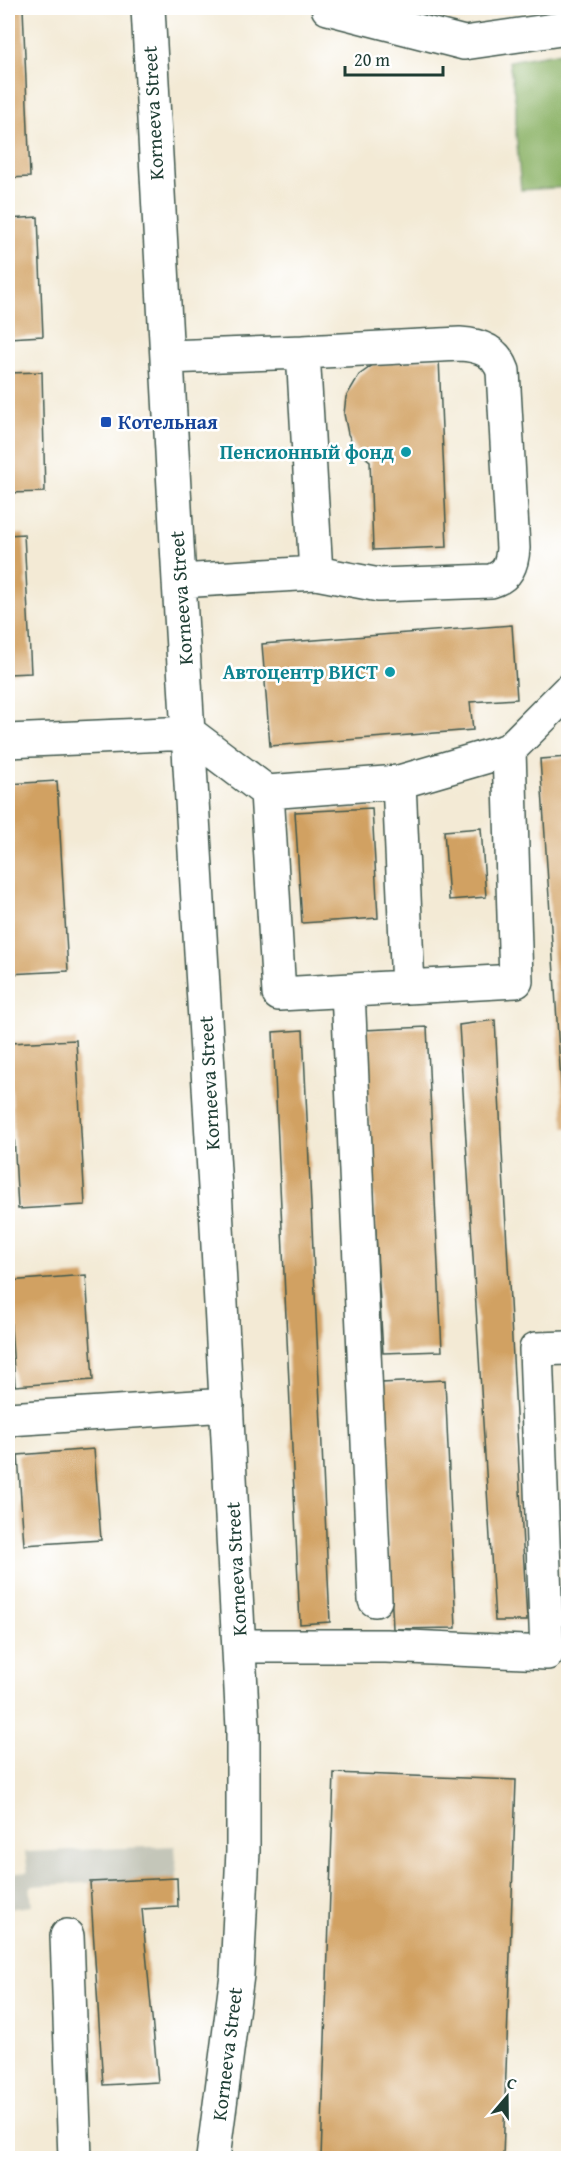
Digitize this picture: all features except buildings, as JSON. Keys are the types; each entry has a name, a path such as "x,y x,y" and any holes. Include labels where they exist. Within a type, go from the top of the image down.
{"street":[{"name":"Korneeva Street","path":"148,8 240,1646 244,1792 241,1915 232,2024 213,2158"},
{"path":"328,8 464,44 568,28"},
{"path":"167,357 460,344 478,346 495,356 503,371 513,536 513,557 510,566 506,573 491,581 378,585 316,573 179,581"},
{"path":"303,352 316,573"},
{"path":"8,741 189,733 267,792 399,782 509,750 568,691"},
{"path":"267,792 279,994 516,981 509,750"},
{"path":"399,782 408,987"},
{"path":"348,991 375,1600"},
{"path":"240,1646 386,1646 547,1653 536,1349 568,1348"},
{"path":"8,1419 227,1406"},
{"path":"66,1936 75,2158"}],"shaded area":[{"path":"175,1846 177,1878 30,1886 32,1906 8,1909 8,1874 28,1872 25,1852"}],"green space":[{"path":"568,51 568,187 521,190 516,105 509,61"}],"place":[{"name":"Котельная","path":"106,422"},
{"name":"Пенсионный фонд","path":"406,452"},
{"name":"Автоцентр ВИСТ","path":"390,672"}]}
